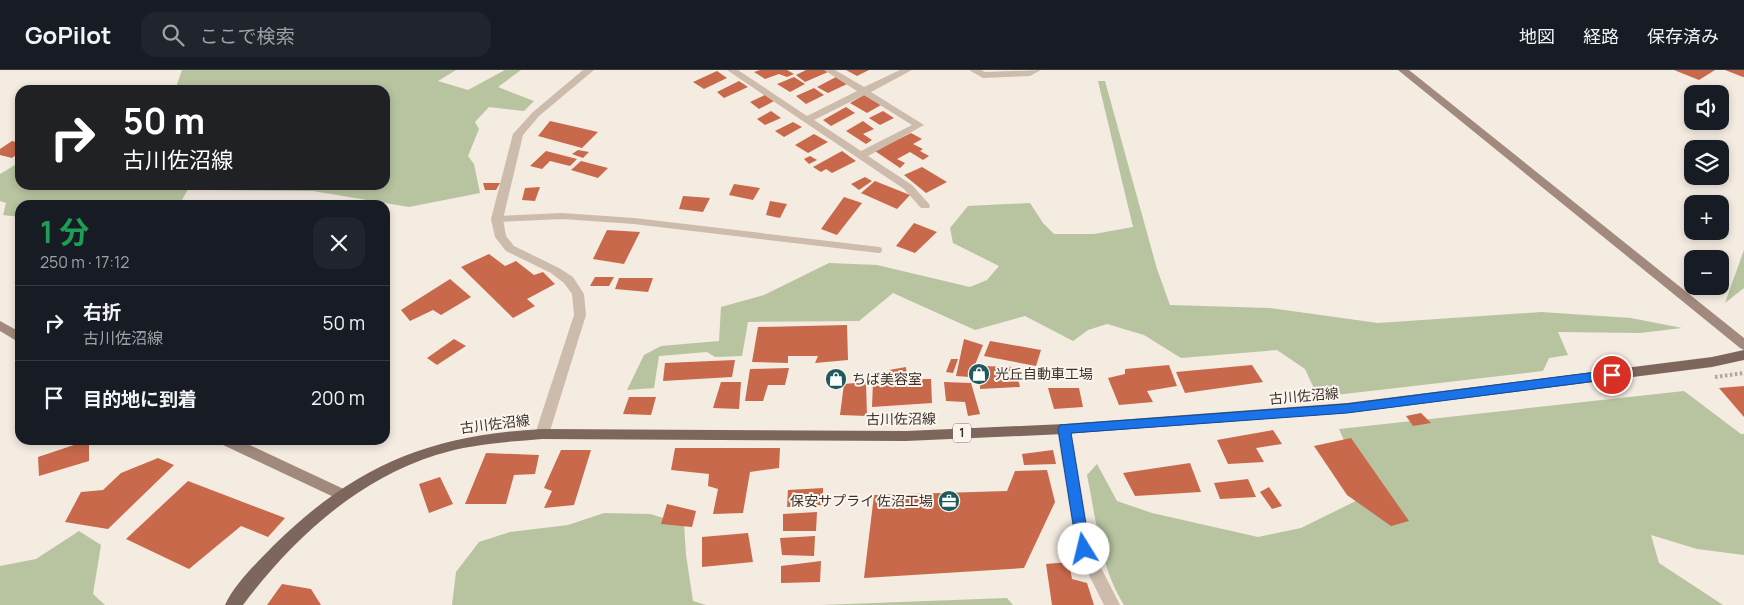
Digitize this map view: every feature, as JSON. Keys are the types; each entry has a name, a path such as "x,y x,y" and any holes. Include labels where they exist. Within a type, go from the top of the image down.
{"main road":[{"name":"古川佐沼線","path":"233,605 278,551 310,520 343,495 384,471 423,454 465,443 509,436 542,434 906,436 1064,429 1347,408 1712,362 1744,355"}],"street":[{"path":"542,434 580,315 581,302 577,290 567,277 555,269 513,252 502,243 496,232 497,219 518,134 536,114 589,70"},
{"path":"732,70 908,187 925,206"},
{"path":"829,70 919,125 862,156"},
{"path":"808,119 907,70"},
{"path":"974,70 983,74 1030,73 1036,70"},
{"path":"1403,70 1744,345"},
{"path":"0,325 15,335"},
{"path":"1064,429 1084,549 1112,605"},
{"path":"237,445 343,495"}],"lane":[{"path":"497,219 562,216 634,221 879,250"}],"green space":[{"path":"182,70 456,70 438,81 468,90 505,70 521,70 498,87 534,101 524,111 489,107 475,122 479,129 468,156 474,164 480,193 409,207 390,204 390,200 367,200 313,191 205,190 390,190 390,85 177,85"},
{"path":"1098,81 1105,81 1157,269 1170,305 1270,308 1378,323 1541,312 1631,318 1682,328 1640,333 1558,332 1568,355 1549,358 1543,371 1318,397 1305,369 1277,350 1181,358 1144,335 1107,324 1088,330 1073,341 1025,316 975,330 893,293 859,321 748,322 742,356 715,357 707,352 659,356 654,388 627,390 644,355 661,346 719,341 721,307 764,295 829,263 877,265 970,287 987,280 999,266 953,243 950,228 968,206 1030,203 1043,223 1054,234 1094,234 1133,227"},
{"path":"15,165 15,190 188,190 182,200 15,200 15,216 3,215 6,203 0,201 0,174"},
{"path":"1744,250 1744,288 1725,303"},
{"path":"1684,391 1741,434 1744,434 1744,555 1697,549 1651,535 1659,563 1723,605 1124,605 1109,575 1104,559 1087,475 1097,464 1117,501 1152,513 1258,537 1301,528 1368,495 1339,429"},
{"path":"604,513 650,514 684,524 686,555 693,601 706,605 452,605 456,572 479,542 510,532 568,525"},
{"path":"79,531 101,545 93,594 105,605 0,605 0,566 36,559"},
{"path":"1007,598 1013,605 821,605"}],"building":[{"path":"760,70 787,70 794,74 787,77 779,74 765,79 754,72"},
{"path":"806,70 824,70 828,72 805,82 796,75"},
{"path":"846,70 869,70 857,76"},
{"path":"1674,70 1715,70 1699,80"},
{"path":"1725,70 1744,70 1744,77 1743,77"},
{"path":"717,71 727,78 704,89 693,82"},
{"path":"794,77 805,84 790,92 777,84"},
{"path":"836,77 847,84 828,93 817,87"},
{"path":"739,81 748,87 724,98 717,92"},
{"path":"814,88 824,95 806,104 796,96"},
{"path":"767,94 776,100 759,109 750,102"},
{"path":"864,95 881,105 867,113 850,103"},
{"path":"846,107 855,113 831,126 823,120"},
{"path":"771,111 781,118 765,125 757,119"},
{"path":"883,111 894,118 880,125 869,118"},
{"path":"550,121 598,132 582,148 538,136"},
{"path":"863,121 874,129 863,134 872,140 866,144 846,131"},
{"path":"793,122 802,127 784,137 775,131"},
{"path":"911,133 922,139 913,144 923,149 920,151 929,156 923,160 910,152 897,159 905,163 900,168 875,151"},
{"path":"814,134 828,142 808,153 795,145"},
{"path":"12,141 15,142 15,156 12,158 0,155 0,149"},
{"path":"578,150 589,152 583,158 572,154"},
{"path":"546,151 577,159 570,166 550,161 542,169 530,166"},
{"path":"842,151 856,161 832,173 826,169 821,172 813,167"},
{"path":"810,156 817,160 809,164 804,159"},
{"path":"581,161 608,168 598,178 571,170"},
{"path":"922,167 947,182 926,193 904,175"},
{"path":"865,177 872,181 859,190 851,184"},
{"path":"875,181 910,195 897,209 861,193"},
{"path":"483,183 500,183 496,190 485,190"},
{"path":"734,184 760,188 753,200 729,195"},
{"path":"540,187 535,201 522,200 525,188"},
{"path":"683,196 710,198 703,212 679,209"},
{"path":"844,197 862,203 837,235 821,229"},
{"path":"770,201 787,204 780,218 766,215"},
{"path":"914,223 937,232 915,253 896,246"},
{"path":"607,230 640,232 624,264 593,259"},
{"path":"489,254 505,266 516,261 534,275 543,272 555,284 527,299 535,306 513,318 461,267"},
{"path":"595,277 614,277 609,286 590,286"},
{"path":"619,278 653,278 648,292 615,289"},
{"path":"450,279 471,297 441,315 433,310 410,321 401,310"},
{"path":"847,325 848,360 815,363 818,356 788,356 788,363 752,362 758,327"},
{"path":"454,339 466,346 437,365 427,358"},
{"path":"964,339 983,345 970,377 956,376"},
{"path":"990,341 1041,350 1036,366 984,356"},
{"path":"951,359 958,359 953,373 946,372"},
{"path":"735,360 732,377 663,381 665,363"},
{"path":"1169,365 1177,386 1147,391 1153,402 1119,405 1108,378 1125,374 1125,369"},
{"path":"1252,365 1263,382 1185,393 1176,372"},
{"path":"981,366 1015,367 1020,387 980,389"},
{"path":"906,367 907,379 931,379 932,403 872,407 873,382 889,383 889,370"},
{"path":"789,368 785,385 768,385 763,401 745,401 750,369"},
{"path":"721,382 741,382 739,409 713,408"},
{"path":"866,382 867,416 840,415 844,384"},
{"path":"944,382 971,383 980,414 968,416 965,402 946,401"},
{"path":"1744,386 1744,417 1719,388"},
{"path":"1048,388 1079,388 1083,407 1054,409"},
{"path":"629,397 656,397 651,415 623,414"},
{"path":"1421,413 1431,423 1413,426 1406,416"},
{"path":"1273,430 1282,444 1256,448 1264,462 1228,464 1217,440"},
{"path":"1351,438 1409,521 1391,526 1347,495 1314,446"},
{"path":"74,445 89,445 89,461 39,476 38,457"},
{"path":"675,448 780,448 779,468 750,472 743,513 713,514 718,489 708,486 709,474 671,470"},
{"path":"561,450 591,450 574,505 544,508 552,491 544,488"},
{"path":"1053,450 1056,464 1024,465 1022,454"},
{"path":"486,453 539,455 535,474 514,475 506,504 465,504"},
{"path":"158,458 174,465 108,529 65,522 81,492 103,490 121,473"},
{"path":"1190,463 1201,492 1135,496 1123,473"},
{"path":"1047,470 1055,502 1024,568 864,578 874,495 1007,491 1015,471"},
{"path":"440,477 453,504 429,513 419,484"},
{"path":"1248,479 1256,497 1220,499 1214,483"},
{"path":"188,481 285,518 268,537 241,526 189,569 126,539"},
{"path":"1269,487 1282,506 1272,509 1260,492"},
{"path":"823,488 823,505 787,507 788,490"},
{"path":"667,504 696,511 692,527 661,524"},
{"path":"817,512 816,531 783,531 783,514"},
{"path":"748,533 753,562 702,567 702,537"},
{"path":"815,536 814,556 782,555 780,538"},
{"path":"821,561 820,582 781,583 781,566"},
{"path":"1069,562 1072,579 1087,583 1094,605 1052,605 1046,564"},
{"path":"282,584 311,589 321,605 267,605"}],"place":[{"name":"光丘自動車工場","path":"979,374"},
{"name":"ちば美容室","path":"836,379"},
{"name":"保安サプライ 佐沼工場","path":"949,501"}],"route":[{"path":"1084,549 1064,429 1347,408 1612,375"}]}
